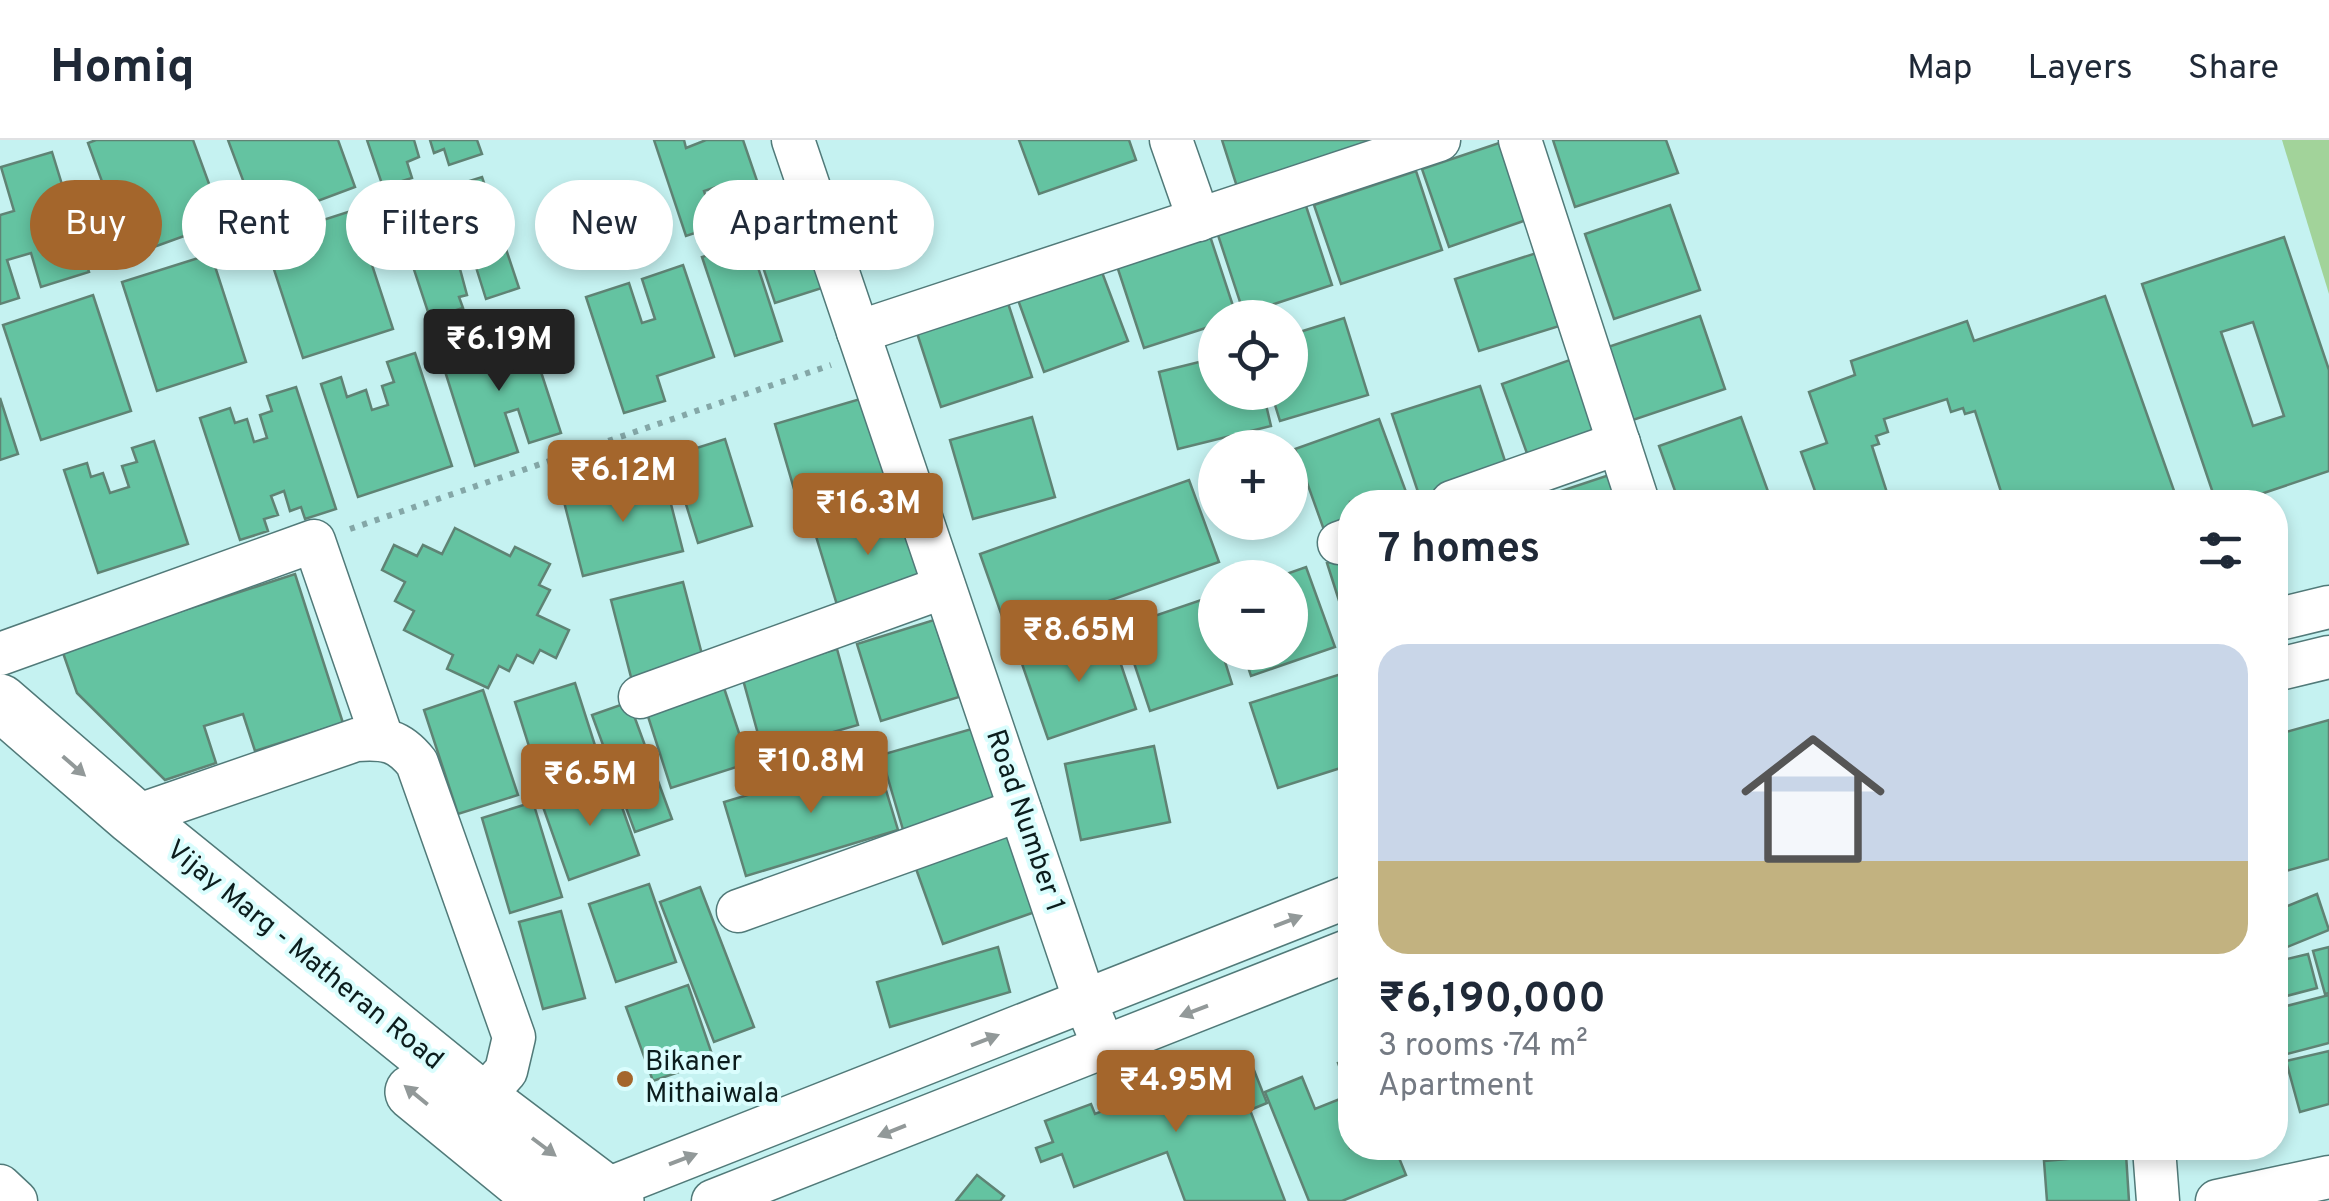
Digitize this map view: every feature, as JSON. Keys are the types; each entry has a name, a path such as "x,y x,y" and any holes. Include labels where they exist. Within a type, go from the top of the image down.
{"main road":[{"name":"Vijay Marg - Matheran Road","path":"0,702 133,817 606,1198"},
{"name":"Vijay Marg - Matheran Road","path":"0,753 546,1201"}],"street":[{"name":"Road Number 1","path":"793,140 1084,1001 1104,1047"},
{"path":"1171,140 1198,220"},
{"path":"862,343 1198,220 1438,140"},
{"path":"1520,140 1634,490"},
{"path":"1486,490 1619,443"},
{"path":"0,654 314,541 382,738"},
{"path":"640,698 944,587"},
{"path":"2288,617 2329,608"},
{"path":"2288,667 2329,658"},
{"path":"133,817 356,740 382,738 403,744 417,763 514,1037 506,1071 481,1099"},
{"path":"738,911 1020,810"},
{"path":"606,1198 1338,901"},
{"path":"713,1201 1338,955"},
{"path":"2155,1160 2158,1201"},
{"path":"2218,1201 2329,1176"},
{"path":"0,1186 16,1201"}],"path":[{"path":"314,541 862,343"}],"green space":[{"path":"2282,140 2329,140 2329,294"}],"building":[{"path":"193,140 208,180 182,180 182,237 162,244 162,180 101,180 88,143"},
{"path":"228,140 338,140 352,180 346,180 346,190 326,198 326,180 243,180"},
{"path":"367,140 414,140 419,157 407,162 412,178 381,180"},
{"path":"430,140 477,140 482,154 449,165 444,149 434,153"},
{"path":"654,140 684,140 686,148 706,140 743,140 757,180 693,180 693,234 686,236 673,197 673,180 667,180"},
{"path":"1019,140 1129,140 1136,160 1039,194"},
{"path":"1222,140 1403,140 1239,193"},
{"path":"1508,140 1535,217 1449,247 1422,169"},
{"path":"1553,140 1666,140 1678,173 1575,207"},
{"path":"52,152 61,180 30,180 30,253 7,260 19,298 0,304 0,215 14,211 1,167"},
{"path":"1416,171 1442,250 1341,284 1314,205"},
{"path":"1305,203 1332,285 1286,300 1239,300 1217,232"},
{"path":"1670,205 1700,290 1614,319 1585,234"},
{"path":"346,213 346,270 374,270 393,329 303,358 274,270 326,270 326,219"},
{"path":"1208,230 1231,300 1198,300 1198,331 1144,348 1115,260"},
{"path":"2284,237 2329,370 2329,471 2273,490 2212,490 2142,284","holes":["2253,322 2284,416 2253,426 2221,332"]},
{"path":"1546,250 1569,323 1479,351 1455,279"},
{"path":"182,263 182,270 216,270 246,362 157,391 122,282"},
{"path":"683,265 714,357 657,376 665,401 624,413 586,297 629,283 642,323 655,319 642,279"},
{"path":"1100,267 1128,341 1044,372 1017,297"},
{"path":"36,270 88,270 89,272 41,287"},
{"path":"414,270 460,270 467,295 459,297 463,308 430,318"},
{"path":"477,270 513,270 519,288 486,299"},
{"path":"706,270 759,270 782,341 735,356"},
{"path":"764,270 816,270 822,288 775,303"},
{"path":"93,295 131,411 41,440 3,325"},
{"path":"2105,296 2174,490 2000,490 1975,411 1965,414 1963,408 1951,412 1947,399 1884,419 1888,432 1876,436 1879,444 1872,446 1886,490 1815,490 1801,452 1827,443 1809,392 1855,375 1851,361 1967,321 1974,341"},
{"path":"1007,300 1032,377 941,407 916,330"},
{"path":"1700,316 1725,389 1633,420 1608,347"},
{"path":"523,317 561,433 529,443 518,409 505,413 518,452 475,466 437,346 464,337 469,349 481,345 489,369 505,364 497,340 511,335 507,323"},
{"path":"1344,318 1368,395 1280,421 1277,410 1308,410 1308,329"},
{"path":"415,353 452,466 358,497 321,384 341,377 347,397 366,390 372,410 388,405 382,386 394,382 387,362"},
{"path":"1581,356 1608,430 1529,459 1502,384"},
{"path":"1198,362 1198,410 1267,410 1271,426 1255,430 1198,430 1198,444 1178,449 1159,372"},
{"path":"1480,386 1509,473 1456,490 1417,490 1392,414"},
{"path":"296,387 336,509 305,519 301,507 290,511 284,491 271,496 278,515 264,519 268,531 240,540 200,418 230,408 235,423 247,419 254,442 267,438 260,415 272,411 267,396"},
{"path":"867,397 892,478 799,506 775,424"},
{"path":"0,398 18,454 0,460"},
{"path":"1032,417 1055,497 973,519 950,440"},
{"path":"1741,417 1767,490 1675,490 1659,446"},
{"path":"1379,419 1405,490 1338,490 1338,525 1324,530 1308,485 1308,444"},
{"path":"725,439 752,526 698,543 671,456"},
{"path":"154,441 188,544 98,573 64,470 87,463 91,477 103,473 110,493 129,487 122,466 137,462 132,448"},
{"path":"663,473 683,551 583,576 563,498"},
{"path":"1612,474 1617,490 1564,490"},
{"path":"1189,480 1198,505 1198,540 1211,540 1218,560 1198,560 1198,569 1009,636 980,554"},
{"path":"898,507 921,583 838,608 815,533"},
{"path":"455,528 510,556 515,547 550,564 539,585 550,590 537,615 569,630 556,658 540,650 533,663 517,655 509,671 499,666 488,688 447,669 453,655 404,630 414,611 395,601 405,582 382,570 394,545 417,556 423,545 442,554"},
{"path":"1338,559 1338,597 1327,563"},
{"path":"1308,573 1335,647 1308,656"},
{"path":"295,574 343,723 255,751 243,714 204,726 216,763 165,780 77,693 62,650"},
{"path":"683,582 704,662 632,681 611,600"},
{"path":"1198,601 1198,670 1228,670 1232,684 1150,711 1122,627"},
{"path":"934,620 959,697 881,721 857,644"},
{"path":"1110,632 1136,709 1048,739 1021,661"},
{"path":"837,649 858,725 763,752 742,676"},
{"path":"1338,675 1338,769 1278,788 1250,703"},
{"path":"722,682 749,763 671,788 645,707"},
{"path":"575,683 600,761 540,781 515,702"},
{"path":"483,690 518,795 458,814 424,710"},
{"path":"629,702 672,819 635,832 592,715"},
{"path":"2329,720 2329,859 2288,870 2288,731"},
{"path":"982,726 1005,805 904,833 881,755"},
{"path":"1154,746 1170,822 1081,840 1065,764"},
{"path":"876,757 898,830 746,876 724,802"},
{"path":"612,779 639,855 569,880 542,804"},
{"path":"533,802 562,897 510,913 482,818"},
{"path":"1007,833 1035,912 943,944 915,866"},
{"path":"649,884 676,962 616,982 589,904"},
{"path":"700,887 754,1027 714,1042 660,902"},
{"path":"2317,894 2329,930 2288,947 2288,906"},
{"path":"561,911 585,998 543,1009 519,922"},
{"path":"998,947 1010,992 890,1027 877,982"},
{"path":"2329,947 2329,993 2325,994 2313,951"},
{"path":"2308,954 2317,988 2288,996 2288,959"},
{"path":"688,985 714,1060 653,1081 626,1007"},
{"path":"2329,995 2329,1043 2288,1054 2288,1006"},
{"path":"2329,1051 2329,1104 2300,1112 2288,1061"},
{"path":"1221,1056 1225,1069 1250,1060 1267,1103 1250,1110 1285,1201 1185,1201 1167,1152 1074,1187 1062,1154 1041,1162 1036,1148 1053,1142 1045,1121 1091,1104 1095,1114 1118,1105 1113,1092 1167,1072 1173,1087 1202,1076 1198,1064"},
{"path":"1302,1077 1315,1109 1338,1100 1338,1160 1400,1160 1406,1175 1342,1201 1309,1201 1265,1092"},
{"path":"2126,1160 2129,1201 2047,1201 2044,1161"},
{"path":"977,1175 1004,1196 1000,1201 956,1201"}],"place":[{"name":"Bikaner Mithaiwala","path":"625,1079"}]}
